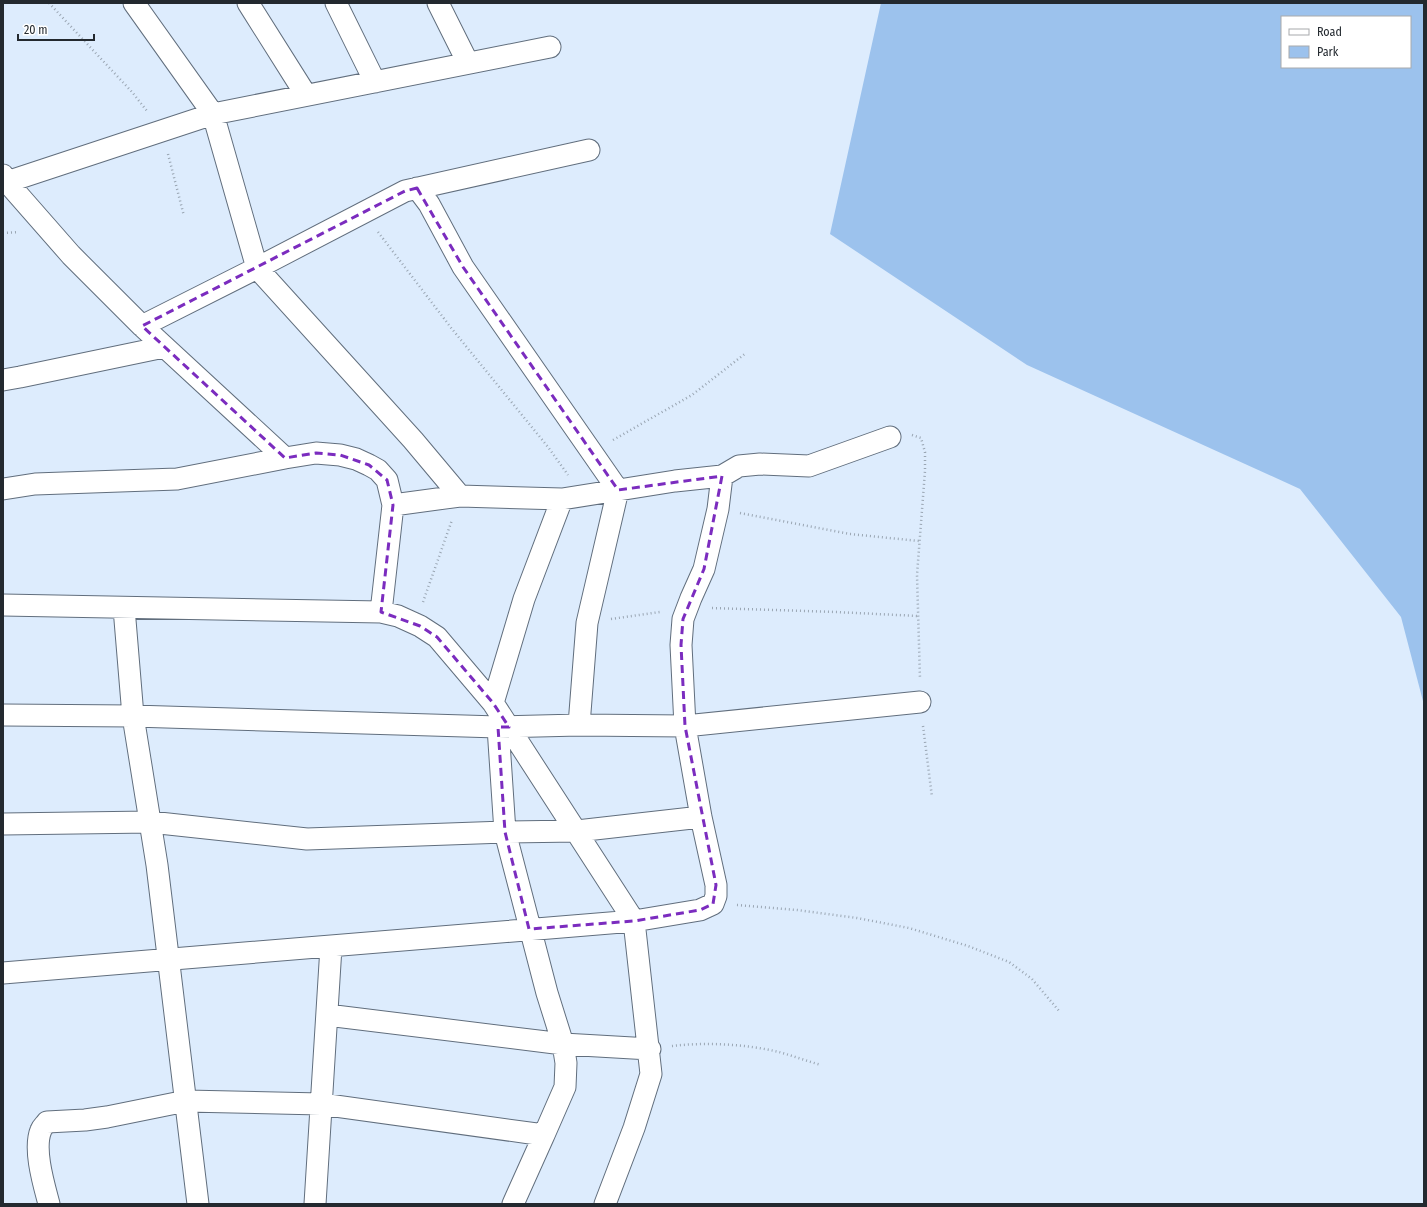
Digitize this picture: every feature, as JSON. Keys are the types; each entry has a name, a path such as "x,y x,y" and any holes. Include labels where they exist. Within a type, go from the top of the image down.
{"street":[{"path":"134,3 213,114 257,268 413,440 460,496"},
{"path":"248,3 306,95"},
{"path":"336,3 375,82"},
{"path":"438,3 468,63"},
{"path":"285,458 142,326 71,255 5,179 213,114 550,47"},
{"path":"142,326 405,191 589,150"},
{"path":"417,188 429,204 463,267 618,490 587,623 579,725"},
{"path":"3,380 164,347"},
{"path":"393,505 460,496 572,498 675,481 722,476 739,466 809,466 890,437"},
{"path":"3,489 35,484 177,479 316,453 340,455 356,459 378,470 387,480 393,505 381,612"},
{"path":"3,973 634,921 700,910 713,904 716,896 716,885 701,817 685,726 681,645 683,619 704,569 718,509 722,476"},
{"path":"493,703 524,599 572,498"},
{"path":"3,605 381,612 398,616 415,623 437,637 493,703 504,727 577,831 634,921 650,1049 651,1074 646,1095 606,1204"},
{"path":"124,608 133,716 150,822 186,1101 203,1204"},
{"path":"3,715 133,716 504,727 579,725 685,726 920,702"},
{"path":"504,727 505,832 529,929 563,1044 566,1063 565,1087 513,1204"},
{"path":"3,824 150,822 308,840 505,832 577,831 701,817"},
{"path":"314,1204 331,946"},
{"path":"327,1015 563,1044 650,1049"},
{"path":"49,1204 40,1169 39,1149 41,1129 47,1122 107,1117 186,1101 321,1104 544,1135"}],"path":[{"path":"49,3 132,92 162,130 184,216"},
{"path":"363,212 452,329 548,447 572,498"},
{"path":"592,451 692,395 746,353"},
{"path":"890,437 912,435 921,438 925,452 925,471 916,575 920,702 932,797"},
{"path":"415,623 460,496"},
{"path":"718,509 850,534 919,541"},
{"path":"587,623 687,608 918,616"},
{"path":"713,904 748,905 857,918 909,928 968,946 1009,962 1032,979 1060,1012"},
{"path":"650,1049 690,1044 734,1045 779,1052 821,1065"}],"highlighted area":[{"path":"417,188 463,267 618,490 722,476 704,569 683,619 681,645 685,726 716,885 713,904 700,910 634,921 529,929 505,832 498,727 509,727 493,703 437,637 420,626 381,612 393,505 387,480 369,465 340,455 316,453 285,458 142,326 405,191"}],"green space":[{"path":"881,3 1424,3 1424,705 1401,617 1300,489 1027,365 830,234"}]}
